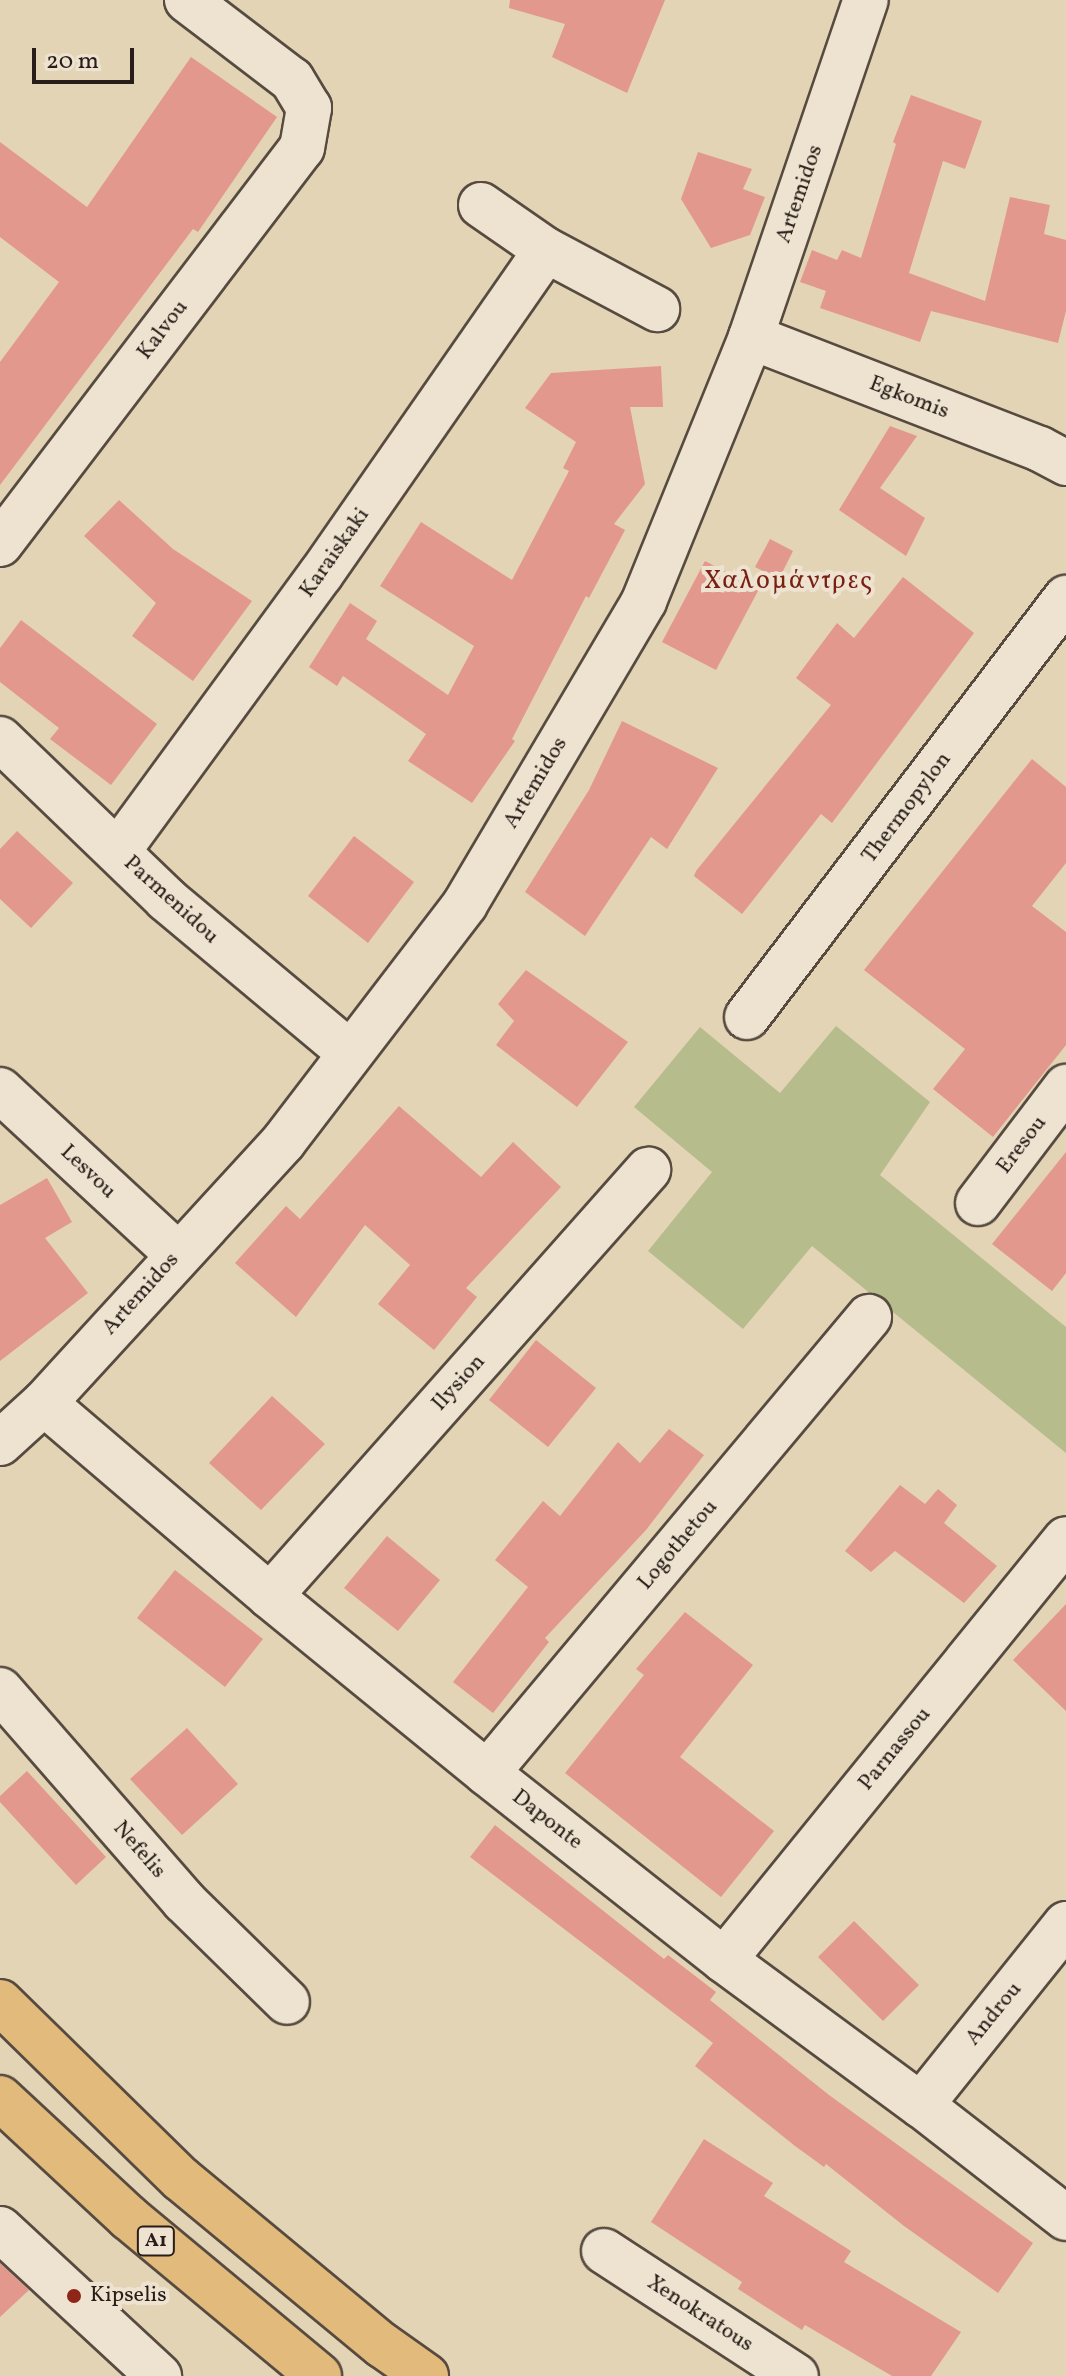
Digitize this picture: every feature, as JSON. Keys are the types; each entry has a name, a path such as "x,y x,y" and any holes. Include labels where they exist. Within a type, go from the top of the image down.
{"highway":[{"path":"0,2002 181,2179 382,2345 426,2376"},
{"name":"A1","path":"0,2098 129,2218 319,2376"}],"street":[{"name":"Kalvou","path":"0,544 302,148 309,108 292,80 187,0"},
{"name":"Artemidos","path":"0,1443 44,1403 177,1254 284,1141 465,904 644,601 751,337 866,0"},
{"path":"481,205 546,250 657,309"},
{"name":"Karaiskaki","path":"118,851 321,574 546,250"},
{"name":"Egkomis","path":"751,337 1040,449 1066,463"},
{"name":"Thermopylon","path":"747,1017 1066,598"},
{"name":"Parmenidou","path":"0,739 166,899 350,1053"},
{"name":"Eresou","path":"978,1203 1066,1087"},
{"name":"Lesvou","path":"0,1090 177,1254"},
{"name":"Ilysion","path":"270,1596 648,1170"},
{"name":"Logothetou","path":"487,1773 869,1317"},
{"name":"Daponte","path":"44,1403 270,1596 487,1773 724,1960 921,2105 1066,2218"},
{"name":"Parnassou","path":"724,1960 1066,1539"},
{"name":"Nefelis","path":"0,1690 184,1901 287,2002"},
{"name":"Androu","path":"921,2105 1066,1924"},
{"path":"0,2229 159,2376"},
{"name":"Xenokratous","path":"604,2251 796,2376"}],"green space":[{"path":"836,1026 930,1102 880,1175 1066,1327 1066,1453 812,1246 743,1329 648,1251 712,1172 634,1107 700,1027 780,1093"}],"building":[{"path":"510,0 665,0 627,93 552,57 565,24 509,8"},
{"path":"191,57 277,117 198,232 193,229 0,485 0,362 59,282 0,237 0,142 87,207"},
{"path":"911,95 982,121 965,169 943,161 909,273 985,301 1010,197 1050,205 1044,234 1066,240 1066,311 1058,343 931,311 920,342 820,308 826,291 800,282 812,250 837,260 842,250 861,258 896,144 893,142"},
{"path":"698,152 752,169 743,189 765,197 750,235 711,248 681,199"},
{"path":"661,366 663,407 630,407 645,484 614,524 625,530 589,598 586,596 512,739 515,741 472,803 408,761 426,734 343,676 337,686 309,667 350,603 377,621 366,639 448,695 474,646 380,586 421,522 512,580 569,471 563,468 576,442 525,408 551,373"},
{"path":"890,426 917,436 880,488 925,518 906,556 839,510"},
{"path":"119,500 173,549 252,601 193,681 132,636 156,603 84,536"},
{"path":"770,539 793,551 779,579 755,567"},
{"path":"705,561 759,589 716,670 662,642"},
{"path":"903,577 974,633 832,823 821,814 742,914 694,876 696,871 831,705 796,678 837,623 854,638"},
{"path":"21,620 157,724 111,785 50,739 59,728 0,682 0,648"},
{"path":"622,721 718,768 667,849 651,837 585,936 525,892 589,790"},
{"path":"1032,759 1066,787 1066,863 1032,906 1066,932 1066,1045 993,1137 933,1089 965,1049 864,970"},
{"path":"17,831 73,883 31,928 0,899 0,849"},
{"path":"354,836 414,882 368,943 308,896"},
{"path":"526,970 628,1042 577,1107 496,1045 514,1021 498,1004"},
{"path":"399,1106 481,1177 513,1142 561,1187 466,1288 477,1297 434,1350 378,1304 410,1265 365,1225 296,1317 235,1263 286,1206 300,1219"},
{"path":"1066,1152 1066,1273 1052,1291 992,1244"},
{"path":"47,1178 72,1222 45,1238 88,1293 0,1361 0,1205"},
{"path":"536,1340 596,1388 548,1447 489,1400"},
{"path":"272,1396 325,1444 261,1510 209,1463"},
{"path":"669,1429 704,1455 646,1530 545,1638 549,1642 493,1713 453,1682 528,1587 495,1560 543,1501 560,1516 618,1442 640,1463"},
{"path":"900,1485 925,1504 938,1489 957,1505 944,1523 997,1566 964,1603 895,1551 871,1572 845,1551"},
{"path":"387,1536 440,1580 398,1631 344,1588"},
{"path":"175,1570 263,1639 225,1687 137,1618"},
{"path":"1066,1604 1066,1711 1013,1660"},
{"path":"685,1612 753,1665 680,1757 774,1831 721,1897 565,1773 644,1675 636,1669"},
{"path":"187,1728 238,1784 182,1835 130,1779"},
{"path":"27,1771 106,1857 76,1885 0,1802 0,1796"},
{"path":"495,1825 664,1959 668,1955 716,1992 710,2000 829,2095 1033,2243 998,2293 904,2226 826,2164 824,2167 795,2146 695,2066 713,2043 470,1857"},
{"path":"854,1921 919,1985 883,2021 818,1957"},
{"path":"704,2139 773,2183 764,2196 851,2251 844,2262 961,2332 931,2376 892,2376 805,2325 802,2330 738,2289 742,2282 651,2222"},
{"path":"0,2263 29,2290 0,2317"}],"place":[{"name":"Kipselis","path":"74,2296"}],"district":[{"name":"Χαλομάντρες","path":"789,582"}]}
